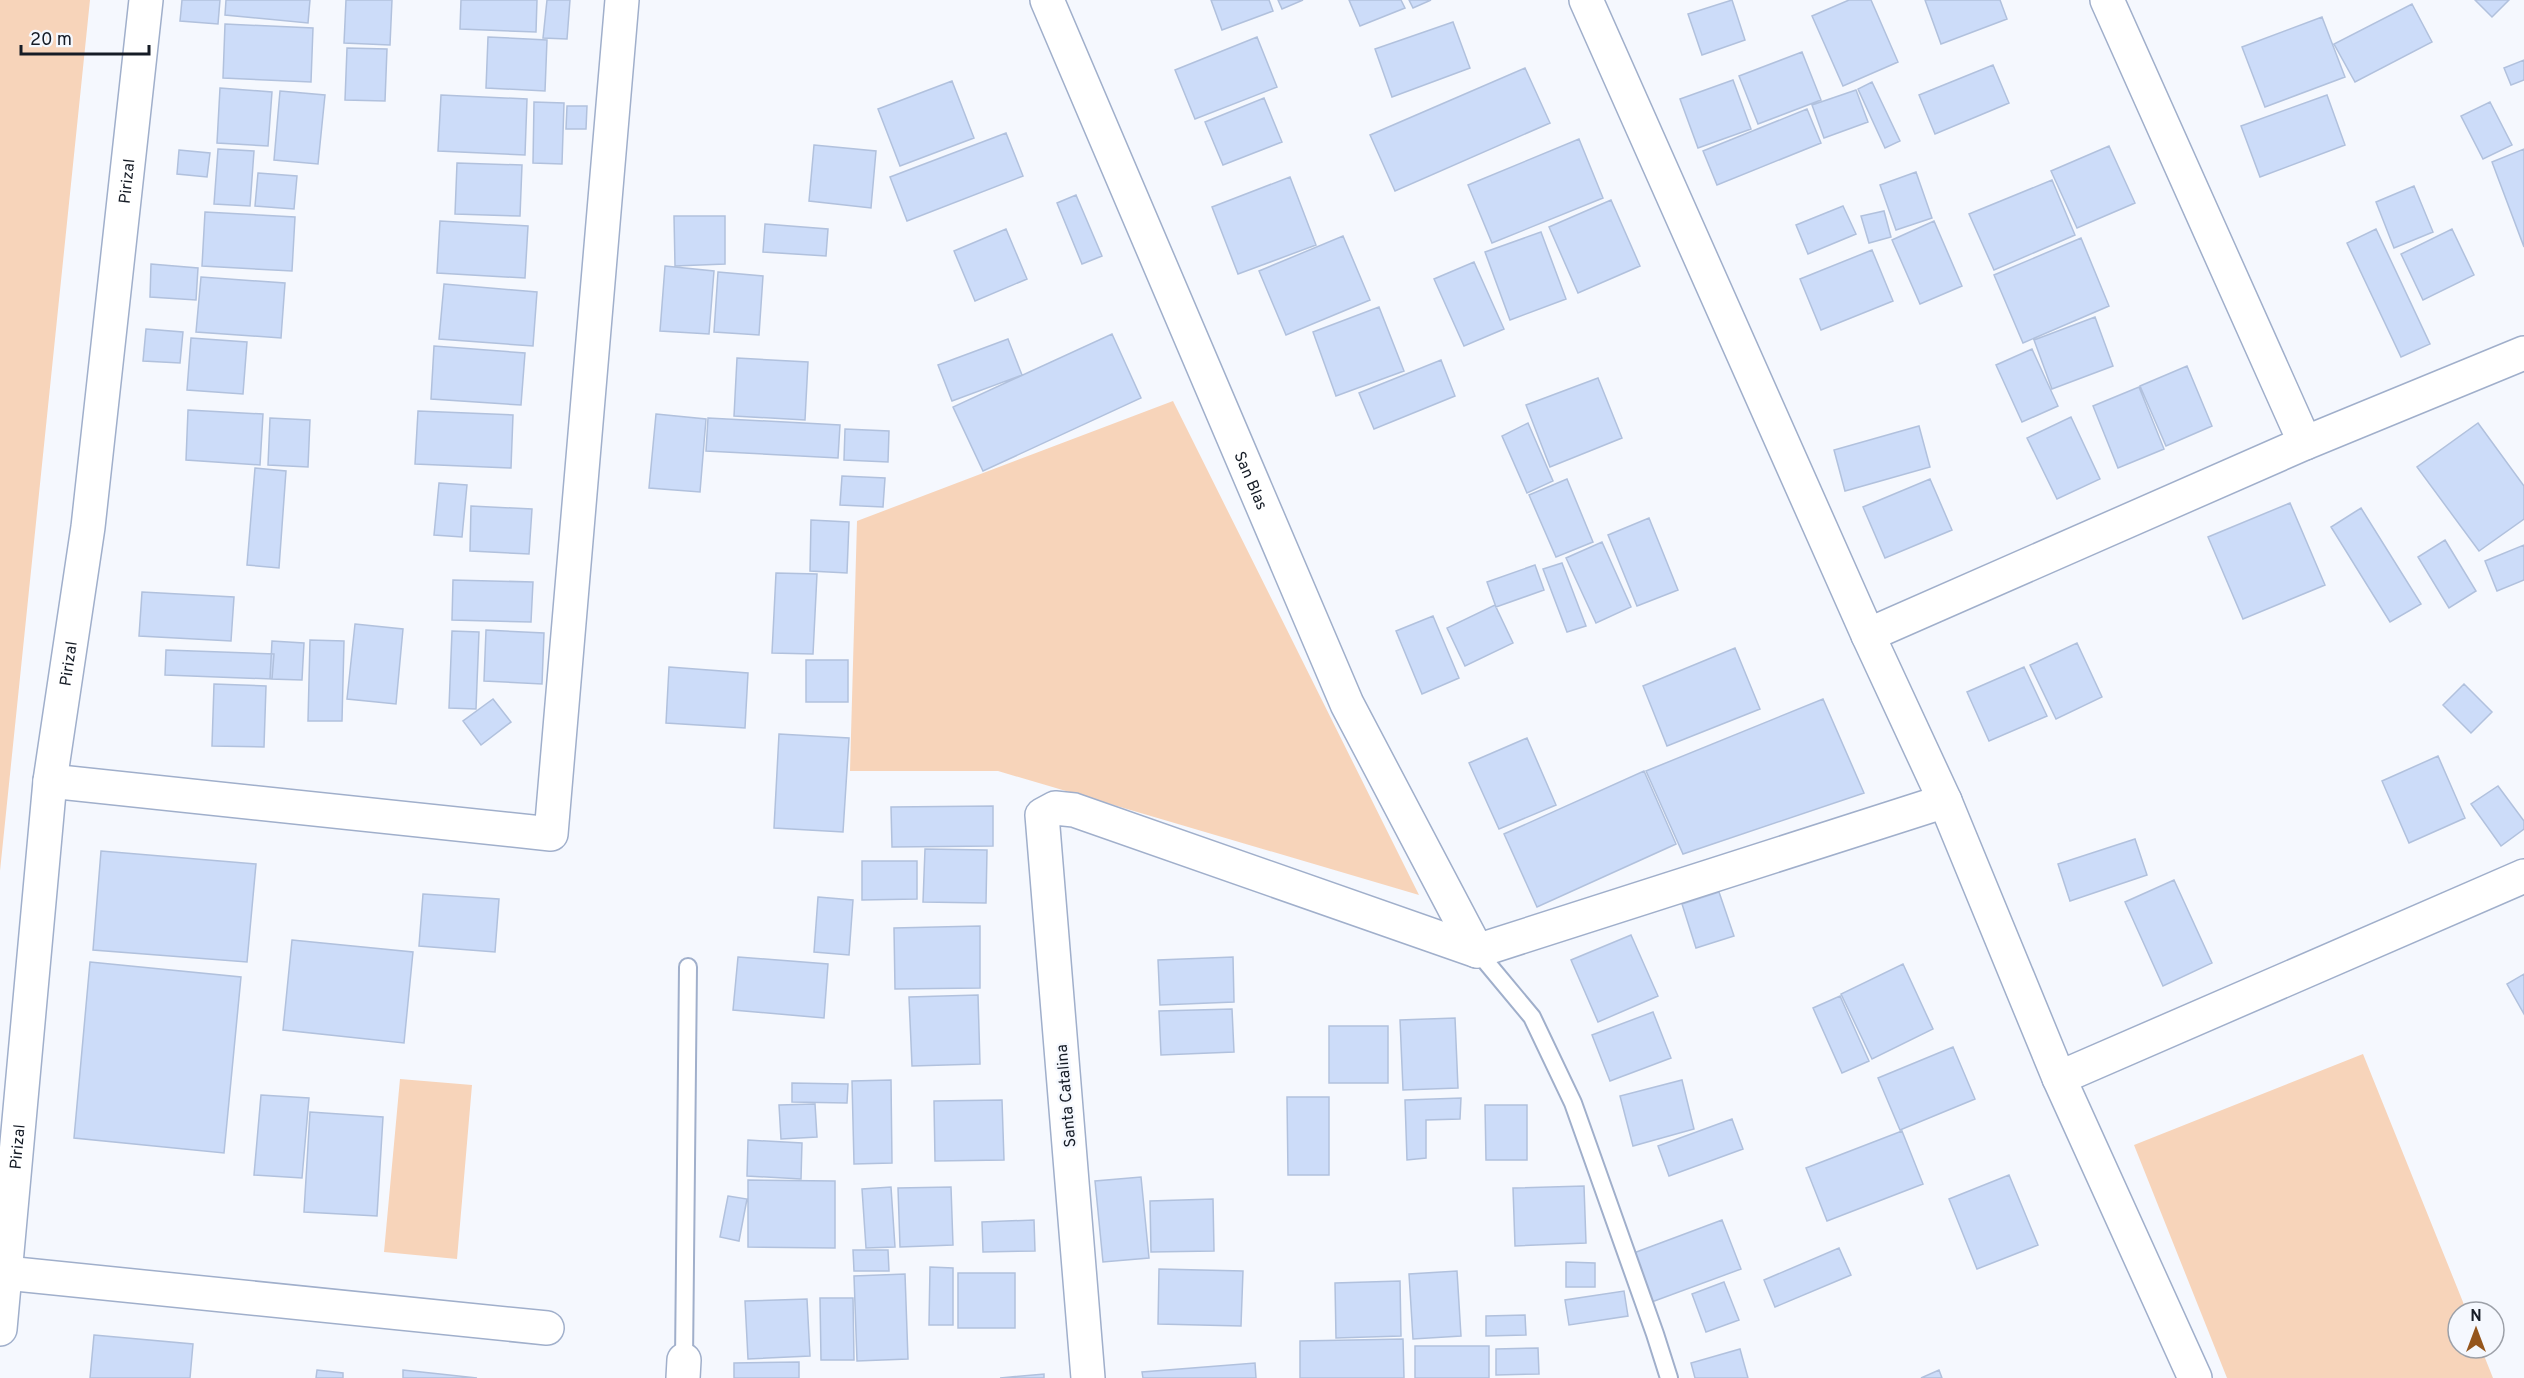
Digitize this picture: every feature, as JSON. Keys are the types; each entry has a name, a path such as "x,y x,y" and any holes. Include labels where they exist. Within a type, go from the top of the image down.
{"street":[{"name":"Pirizal","path":"0,1329 50,781 88,527 146,0"},
{"path":"50,781 550,834 622,0"},
{"name":"San Blas","path":"1047,0 1347,704 1476,951"},
{"path":"1586,0 1868,635 1945,801 2059,1078 2195,1378"},
{"path":"2107,0 2305,443"},
{"path":"1868,635 2305,443 2524,353"},
{"path":"1476,951 1945,801"},
{"name":"Santa Catalina","path":"1088,1378 1042,814 1055,808 1074,810 1476,951"},
{"path":"2059,1078 2524,876"},
{"path":"6,1273 547,1328"}],"lane":[{"path":"1476,951 1532,1017 1573,1103 1669,1378"},
{"path":"684,1369 688,967"}],"shaded area":[{"path":"0,0 90,0 0,871"},
{"path":"1173,401 1419,895 998,771 850,771 857,521"},
{"path":"2363,1054 2462,1300 2446,1300 2446,1360 2486,1360 2493,1378 2227,1378 2134,1145"},
{"path":"400,1079 472,1085 457,1259 384,1252"}],"building":[{"path":"182,0 220,0 218,24 180,21"},
{"path":"226,0 310,0 308,23 225,15"},
{"path":"346,0 392,0 390,45 344,43"},
{"path":"461,0 537,0 536,32 460,29"},
{"path":"547,0 570,0 567,39 543,38"},
{"path":"1211,0 1269,0 1273,11 1222,30"},
{"path":"1278,0 1303,0 1282,9"},
{"path":"1349,0 1401,0 1405,8 1360,26"},
{"path":"1409,0 1431,0 1413,8"},
{"path":"1732,0 1745,40 1702,55 1688,14"},
{"path":"1849,0 1871,0 1898,62 1843,86 1812,16"},
{"path":"1925,0 2000,0 2007,19 1941,44"},
{"path":"2475,0 2509,0 2492,17"},
{"path":"2412,4 2432,42 2355,82 2334,44"},
{"path":"2322,17 2345,77 2265,107 2242,47"},
{"path":"1453,22 1470,68 1392,97 1375,49"},
{"path":"225,24 313,28 311,82 223,78"},
{"path":"488,37 547,40 545,91 486,88"},
{"path":"1257,37 1277,87 1195,119 1175,70"},
{"path":"347,48 387,49 385,101 345,100"},
{"path":"1802,52 1821,100 1758,124 1739,76"},
{"path":"2524,60 2524,80 2511,85 2504,68"},
{"path":"1993,65 2009,103 1935,134 1919,95"},
{"path":"1525,68 1550,123 1395,191 1370,135"},
{"path":"1733,80 1751,129 1698,148 1680,99"},
{"path":"952,81 974,138 900,166 878,109"},
{"path":"1872,82 1900,141 1885,148 1858,89"},
{"path":"220,88 272,92 268,146 217,143"},
{"path":"1856,90 1868,122 1824,138 1812,105"},
{"path":"280,91 325,95 318,164 274,160"},
{"path":"441,95 527,99 525,155 438,151"},
{"path":"2327,95 2345,145 2260,177 2241,126"},
{"path":"1264,98 1282,142 1223,165 1205,122"},
{"path":"534,102 564,103 562,164 533,163"},
{"path":"2490,102 2512,145 2483,159 2461,116"},
{"path":"567,106 587,106 586,129 566,129"},
{"path":"1807,109 1821,143 1717,185 1703,151"},
{"path":"1006,133 1023,176 907,221 890,177"},
{"path":"1579,139 1603,198 1492,243 1468,185"},
{"path":"814,145 876,151 871,208 809,201"},
{"path":"2109,146 2135,203 2077,228 2051,171"},
{"path":"218,149 254,151 250,206 214,204"},
{"path":"2524,149 2524,247 2492,162"},
{"path":"179,150 210,153 207,177 177,174"},
{"path":"457,163 522,165 520,216 455,214"},
{"path":"1916,172 1932,218 1896,230 1880,185"},
{"path":"258,173 297,176 294,209 255,206"},
{"path":"1290,177 1316,245 1238,274 1212,207"},
{"path":"2052,180 2075,235 1994,270 1969,214"},
{"path":"2414,186 2433,232 2394,248 2376,202"},
{"path":"1076,195 1102,256 1082,264 1057,203"},
{"path":"1611,200 1640,266 1578,293 1549,227"},
{"path":"1843,206 1856,234 1808,254 1796,225"},
{"path":"1884,211 1891,237 1869,243 1861,216"},
{"path":"205,212 295,217 292,271 202,266"},
{"path":"674,216 725,216 725,264 675,266"},
{"path":"440,221 528,226 525,278 437,273"},
{"path":"1934,221 1962,286 1920,304 1892,240"},
{"path":"765,224 828,229 826,256 763,252"},
{"path":"1006,229 1027,279 975,301 954,251"},
{"path":"2376,229 2430,344 2401,357 2347,243"},
{"path":"2452,229 2474,275 2423,300 2401,254"},
{"path":"1541,232 1566,299 1510,320 1485,252"},
{"path":"1343,236 1370,300 1286,335 1259,271"},
{"path":"2081,238 2109,306 2023,343 1994,275"},
{"path":"1872,250 1893,301 1821,330 1800,279"},
{"path":"1474,262 1504,329 1464,346 1434,279"},
{"path":"151,264 198,268 196,300 150,297"},
{"path":"665,266 714,271 709,334 660,331"},
{"path":"718,272 763,276 759,335 714,332"},
{"path":"201,277 285,283 281,338 196,332"},
{"path":"444,284 537,292 533,346 439,339"},
{"path":"1379,307 1404,371 1336,396 1313,332"},
{"path":"2095,317 2113,366 2052,389 2034,340"},
{"path":"146,329 183,332 180,363 143,361"},
{"path":"1112,334 1141,398 983,471 953,407"},
{"path":"191,338 247,342 243,394 187,390"},
{"path":"1008,339 1022,375 952,401 938,365"},
{"path":"434,346 525,353 521,405 431,399"},
{"path":"2032,349 2058,406 2022,422 1996,365"},
{"path":"737,358 808,362 805,420 734,416"},
{"path":"1441,360 1455,396 1374,429 1359,393"},
{"path":"2187,366 2212,426 2166,446 2140,386"},
{"path":"1598,378 1622,438 1550,467 1526,405"},
{"path":"2139,387 2164,449 2118,468 2093,406"},
{"path":"188,410 263,414 260,465 186,460"},
{"path":"418,411 513,415 511,468 415,464"},
{"path":"656,414 706,419 700,492 649,488"},
{"path":"2071,417 2100,479 2057,499 2027,438"},
{"path":"270,418 310,420 308,467 268,465"},
{"path":"708,418 840,425 838,458 706,451"},
{"path":"1528,423 1553,481 1527,493 1502,436"},
{"path":"2478,423 2524,486 2524,519 2479,551 2417,467"},
{"path":"1919,426 1930,467 1845,491 1834,450"},
{"path":"845,429 889,431 888,462 844,460"},
{"path":"255,468 286,471 279,568 247,565"},
{"path":"842,476 885,478 883,507 840,505"},
{"path":"1567,479 1593,542 1556,557 1529,495"},
{"path":"1930,479 1952,530 1885,558 1863,507"},
{"path":"439,483 467,485 462,537 434,535"},
{"path":"2290,503 2325,585 2243,619 2208,537"},
{"path":"471,506 532,509 529,554 470,551"},
{"path":"2361,508 2421,604 2390,622 2331,527"},
{"path":"1649,518 1678,590 1637,606 1608,535"},
{"path":"811,520 849,522 847,573 810,571"},
{"path":"2445,540 2476,591 2449,608 2418,557"},
{"path":"1602,542 1631,607 1596,623 1566,558"},
{"path":"2524,545 2524,580 2497,591 2485,561"},
{"path":"1562,563 1586,626 1567,632 1543,569"},
{"path":"1535,565 1544,590 1496,607 1487,582"},
{"path":"776,573 817,574 813,654 772,653"},
{"path":"453,580 533,582 531,622 452,620"},
{"path":"142,592 234,597 231,641 139,636"},
{"path":"1495,605 1513,643 1465,666 1447,628"},
{"path":"1433,616 1459,678 1422,694 1396,631"},
{"path":"355,624 403,629 396,704 347,699"},
{"path":"486,630 544,633 542,684 484,681"},
{"path":"452,631 479,632 476,709 449,708"},
{"path":"310,640 344,641 342,721 308,721"},
{"path":"272,641 304,643 302,680 270,679"},
{"path":"2077,643 2102,697 2056,719 2030,665"},
{"path":"1735,648 1760,709 1667,746 1643,686"},
{"path":"166,650 274,654 272,679 165,675"},
{"path":"806,660 848,660 848,702 806,702"},
{"path":"669,667 748,673 745,728 666,723"},
{"path":"2024,667 2047,716 1989,741 1967,692"},
{"path":"214,684 266,686 264,747 212,746"},
{"path":"2464,684 2492,712 2471,733 2443,705"},
{"path":"493,699 511,722 481,745 463,721"},
{"path":"1823,699 1864,793 1683,854 1646,771"},
{"path":"779,734 849,738 843,832 774,828"},
{"path":"1527,738 1556,805 1499,829 1469,763"},
{"path":"2438,756 2465,818 2409,843 2382,781"},
{"path":"1644,771 1676,844 1537,907 1504,834"},
{"path":"2498,786 2524,821 2524,829 2501,846 2471,804"},
{"path":"993,806 993,846 892,847 891,807"},
{"path":"2135,839 2147,875 2070,901 2058,864"},
{"path":"925,849 987,850 986,903 923,902"},
{"path":"101,851 256,864 247,962 93,950"},
{"path":"862,861 917,861 917,899 862,900"},
{"path":"2174,880 2212,963 2163,986 2125,902"},
{"path":"1719,892 1734,936 1696,948 1682,904"},
{"path":"423,894 499,899 495,952 419,946"},
{"path":"818,897 853,900 849,955 814,952"},
{"path":"980,926 980,988 895,989 894,928"},
{"path":"1631,935 1658,996 1598,1022 1571,960"},
{"path":"292,940 413,952 404,1043 283,1030"},
{"path":"738,957 828,964 824,1018 733,1010"},
{"path":"1233,957 1234,1002 1160,1005 1158,960"},
{"path":"90,962 241,977 224,1153 74,1138"},
{"path":"1903,964 1933,1029 1872,1059 1841,994"},
{"path":"2524,974 2524,1014 2507,984"},
{"path":"978,995 980,1064 912,1066 909,997"},
{"path":"1840,996 1869,1061 1842,1073 1813,1008"},
{"path":"1232,1009 1234,1052 1161,1055 1159,1011"},
{"path":"1653,1012 1671,1058 1610,1081 1592,1035"},
{"path":"1455,1018 1458,1088 1403,1090 1400,1020"},
{"path":"1329,1026 1388,1026 1388,1083 1329,1083"},
{"path":"1953,1047 1975,1099 1900,1130 1878,1078"},
{"path":"891,1080 892,1163 854,1164 852,1081"},
{"path":"1682,1080 1694,1129 1633,1146 1620,1096"},
{"path":"792,1083 848,1084 847,1103 792,1102"},
{"path":"261,1095 309,1098 302,1178 254,1175"},
{"path":"1287,1097 1329,1097 1329,1175 1288,1175"},
{"path":"1461,1098 1460,1119 1426,1120 1426,1158 1407,1160 1405,1100"},
{"path":"1002,1100 1004,1160 935,1161 934,1101"},
{"path":"815,1104 817,1137 781,1139 779,1105"},
{"path":"1485,1105 1527,1105 1527,1160 1486,1160"},
{"path":"310,1112 383,1117 377,1216 304,1212"},
{"path":"1732,1119 1743,1149 1669,1176 1658,1146"},
{"path":"1902,1131 1923,1184 1827,1221 1806,1168"},
{"path":"748,1140 802,1143 801,1179 747,1176"},
{"path":"2009,1175 2038,1245 1977,1269 1949,1199"},
{"path":"1141,1177 1149,1258 1103,1262 1095,1181"},
{"path":"748,1180 835,1181 835,1248 748,1247"},
{"path":"1584,1186 1586,1243 1515,1246 1513,1188"},
{"path":"891,1187 895,1247 866,1248 862,1189"},
{"path":"951,1187 953,1245 900,1247 898,1188"},
{"path":"728,1196 747,1199 739,1241 720,1237"},
{"path":"1213,1199 1214,1251 1151,1252 1150,1201"},
{"path":"1034,1220 1035,1251 983,1252 982,1222"},
{"path":"1722,1220 1741,1269 1649,1303 1631,1254"},
{"path":"1839,1248 1851,1275 1775,1307 1764,1280"},
{"path":"853,1250 888,1250 889,1271 854,1271"},
{"path":"1566,1262 1595,1263 1595,1287 1566,1287"},
{"path":"930,1267 953,1268 953,1325 929,1325"},
{"path":"1159,1269 1243,1271 1241,1326 1158,1324"},
{"path":"1457,1271 1461,1336 1413,1339 1409,1274"},
{"path":"958,1273 1015,1273 1015,1328 958,1328"},
{"path":"905,1274 908,1359 857,1361 854,1276"},
{"path":"1400,1281 1401,1336 1336,1338 1335,1283"},
{"path":"1724,1282 1739,1320 1706,1332 1692,1294"},
{"path":"1624,1291 1628,1316 1569,1325 1565,1300"},
{"path":"820,1298 853,1298 854,1360 821,1360"},
{"path":"807,1299 810,1356 748,1359 745,1301"},
{"path":"1525,1315 1526,1335 1486,1336 1486,1316"},
{"path":"94,1335 193,1344 190,1378 90,1378"},
{"path":"1403,1339 1404,1378 1300,1378 1300,1341"},
{"path":"1415,1346 1489,1346 1489,1378 1415,1378"},
{"path":"1538,1348 1539,1374 1496,1375 1496,1349"},
{"path":"1740,1349 1748,1378 1695,1378 1691,1363"},
{"path":"799,1362 799,1378 734,1378 734,1363"},
{"path":"1255,1363 1256,1378 1143,1378 1142,1372"},
{"path":"317,1370 343,1373 343,1378 316,1378"},
{"path":"403,1370 477,1378 403,1378"},
{"path":"1939,1370 1942,1378 1921,1378"},
{"path":"1044,1374 1044,1378 1000,1378"}]}
